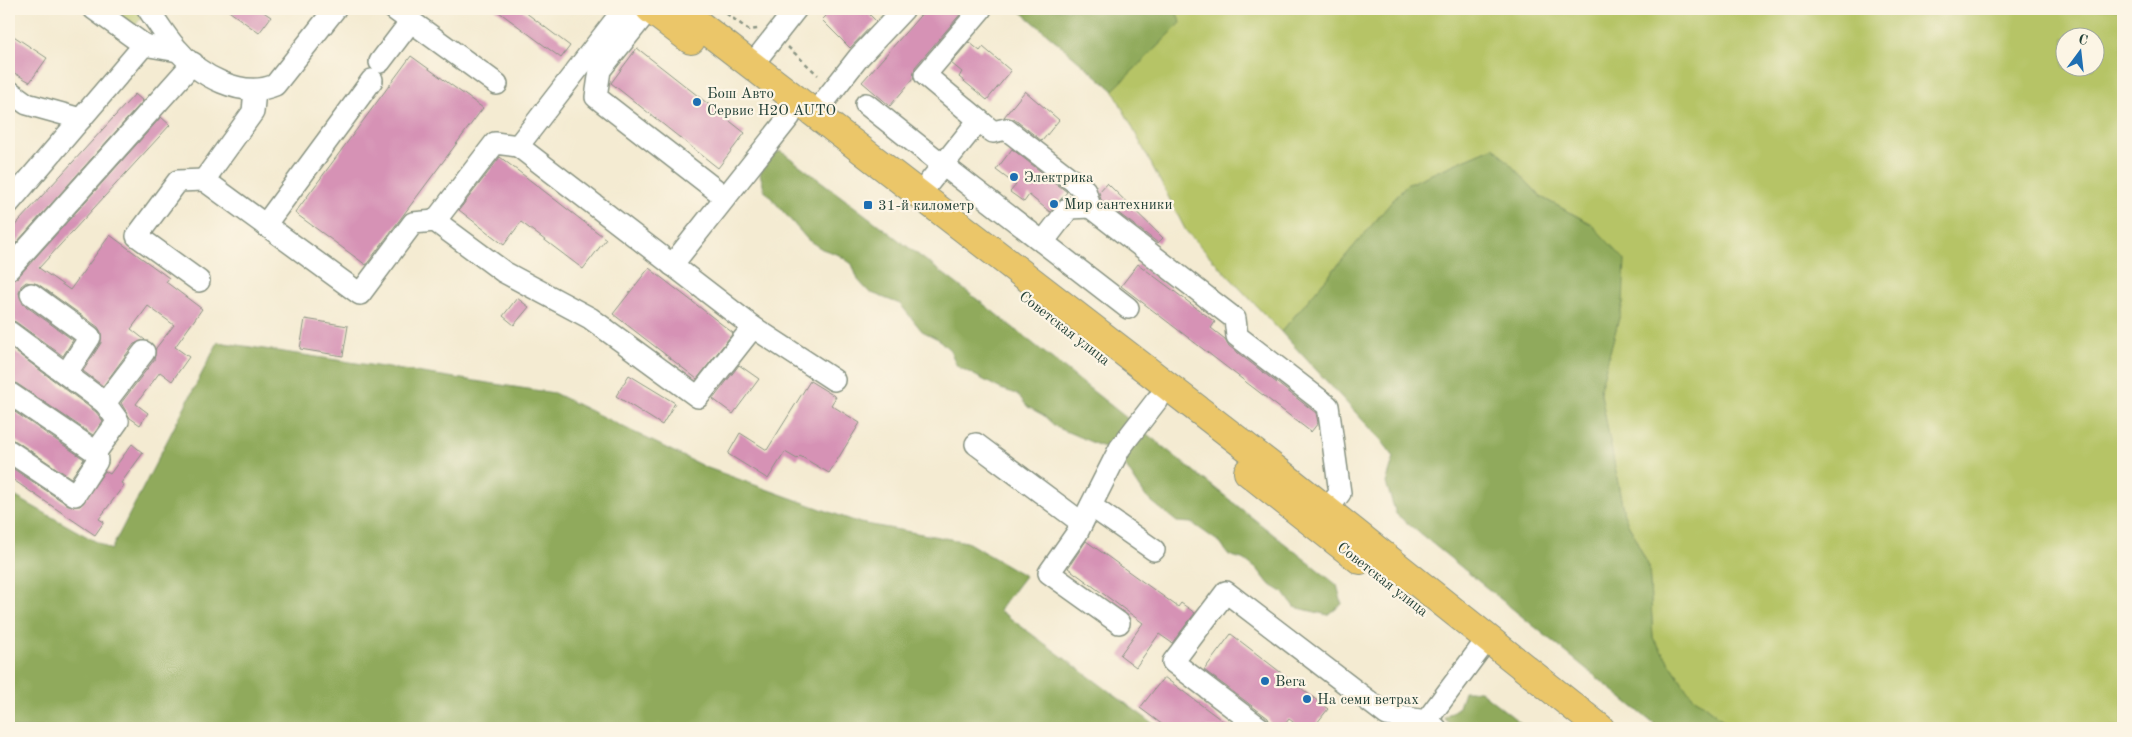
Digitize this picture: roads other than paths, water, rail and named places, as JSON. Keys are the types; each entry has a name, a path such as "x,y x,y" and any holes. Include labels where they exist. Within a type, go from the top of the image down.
{"main road":[{"name":"Советская улица","path":"649,9 920,194 1327,510 1482,645"},
{"name":"Советская улица","path":"693,13 752,65 802,115 1157,400 1482,645"},
{"path":"1482,645 1570,728"},
{"path":"1482,645 1600,728"}],"street":[{"path":"94,9 144,45 185,57"},
{"path":"148,9 185,57 208,76 232,87 265,88"},
{"path":"204,180 253,112 265,88 335,9"},
{"path":"518,146 624,9"},
{"path":"649,9 600,70 596,97 725,197"},
{"path":"752,65 796,9"},
{"path":"672,265 725,197 904,9"},
{"path":"980,9 925,75 993,132 1006,129 1085,190 1090,207 1235,319 1237,336 1328,406 1340,493 1327,510"},
{"path":"265,225 376,71 402,15 497,84"},
{"path":"9,203 144,45"},
{"path":"9,269 185,57"},
{"path":"9,91 27,104 81,120"},
{"path":"866,104 1128,308"},
{"path":"920,194 979,120"},
{"path":"435,221 495,143 518,146 753,327 834,380"},
{"path":"199,281 137,236 178,181 204,180 360,294 413,223 435,221 504,272 590,318 698,397 753,327"},
{"path":"1043,242 1069,208 1090,207"},
{"path":"31,294 90,337 66,374"},
{"path":"9,332 105,403 118,421 96,452"},
{"path":"105,403 144,352"},
{"path":"9,392 96,452 98,461 75,496 9,450"},
{"path":"1119,623 1049,573 1087,514 1120,448 1157,400"},
{"path":"976,444 1087,514 1154,550"},
{"path":"1260,728 1172,662 1226,592 1382,722 1428,726 1482,645"}],"place":[{"name":"Бош Авто Сервис H2O AUTO","path":"697,102"},
{"name":"Электрика","path":"1014,177"},
{"name":"Мир сантехники","path":"1054,204"},
{"name":"31-й километр","path":"868,205"},
{"name":"Вега","path":"1265,681"},
{"name":"На семи ветрах","path":"1307,699"}]}
